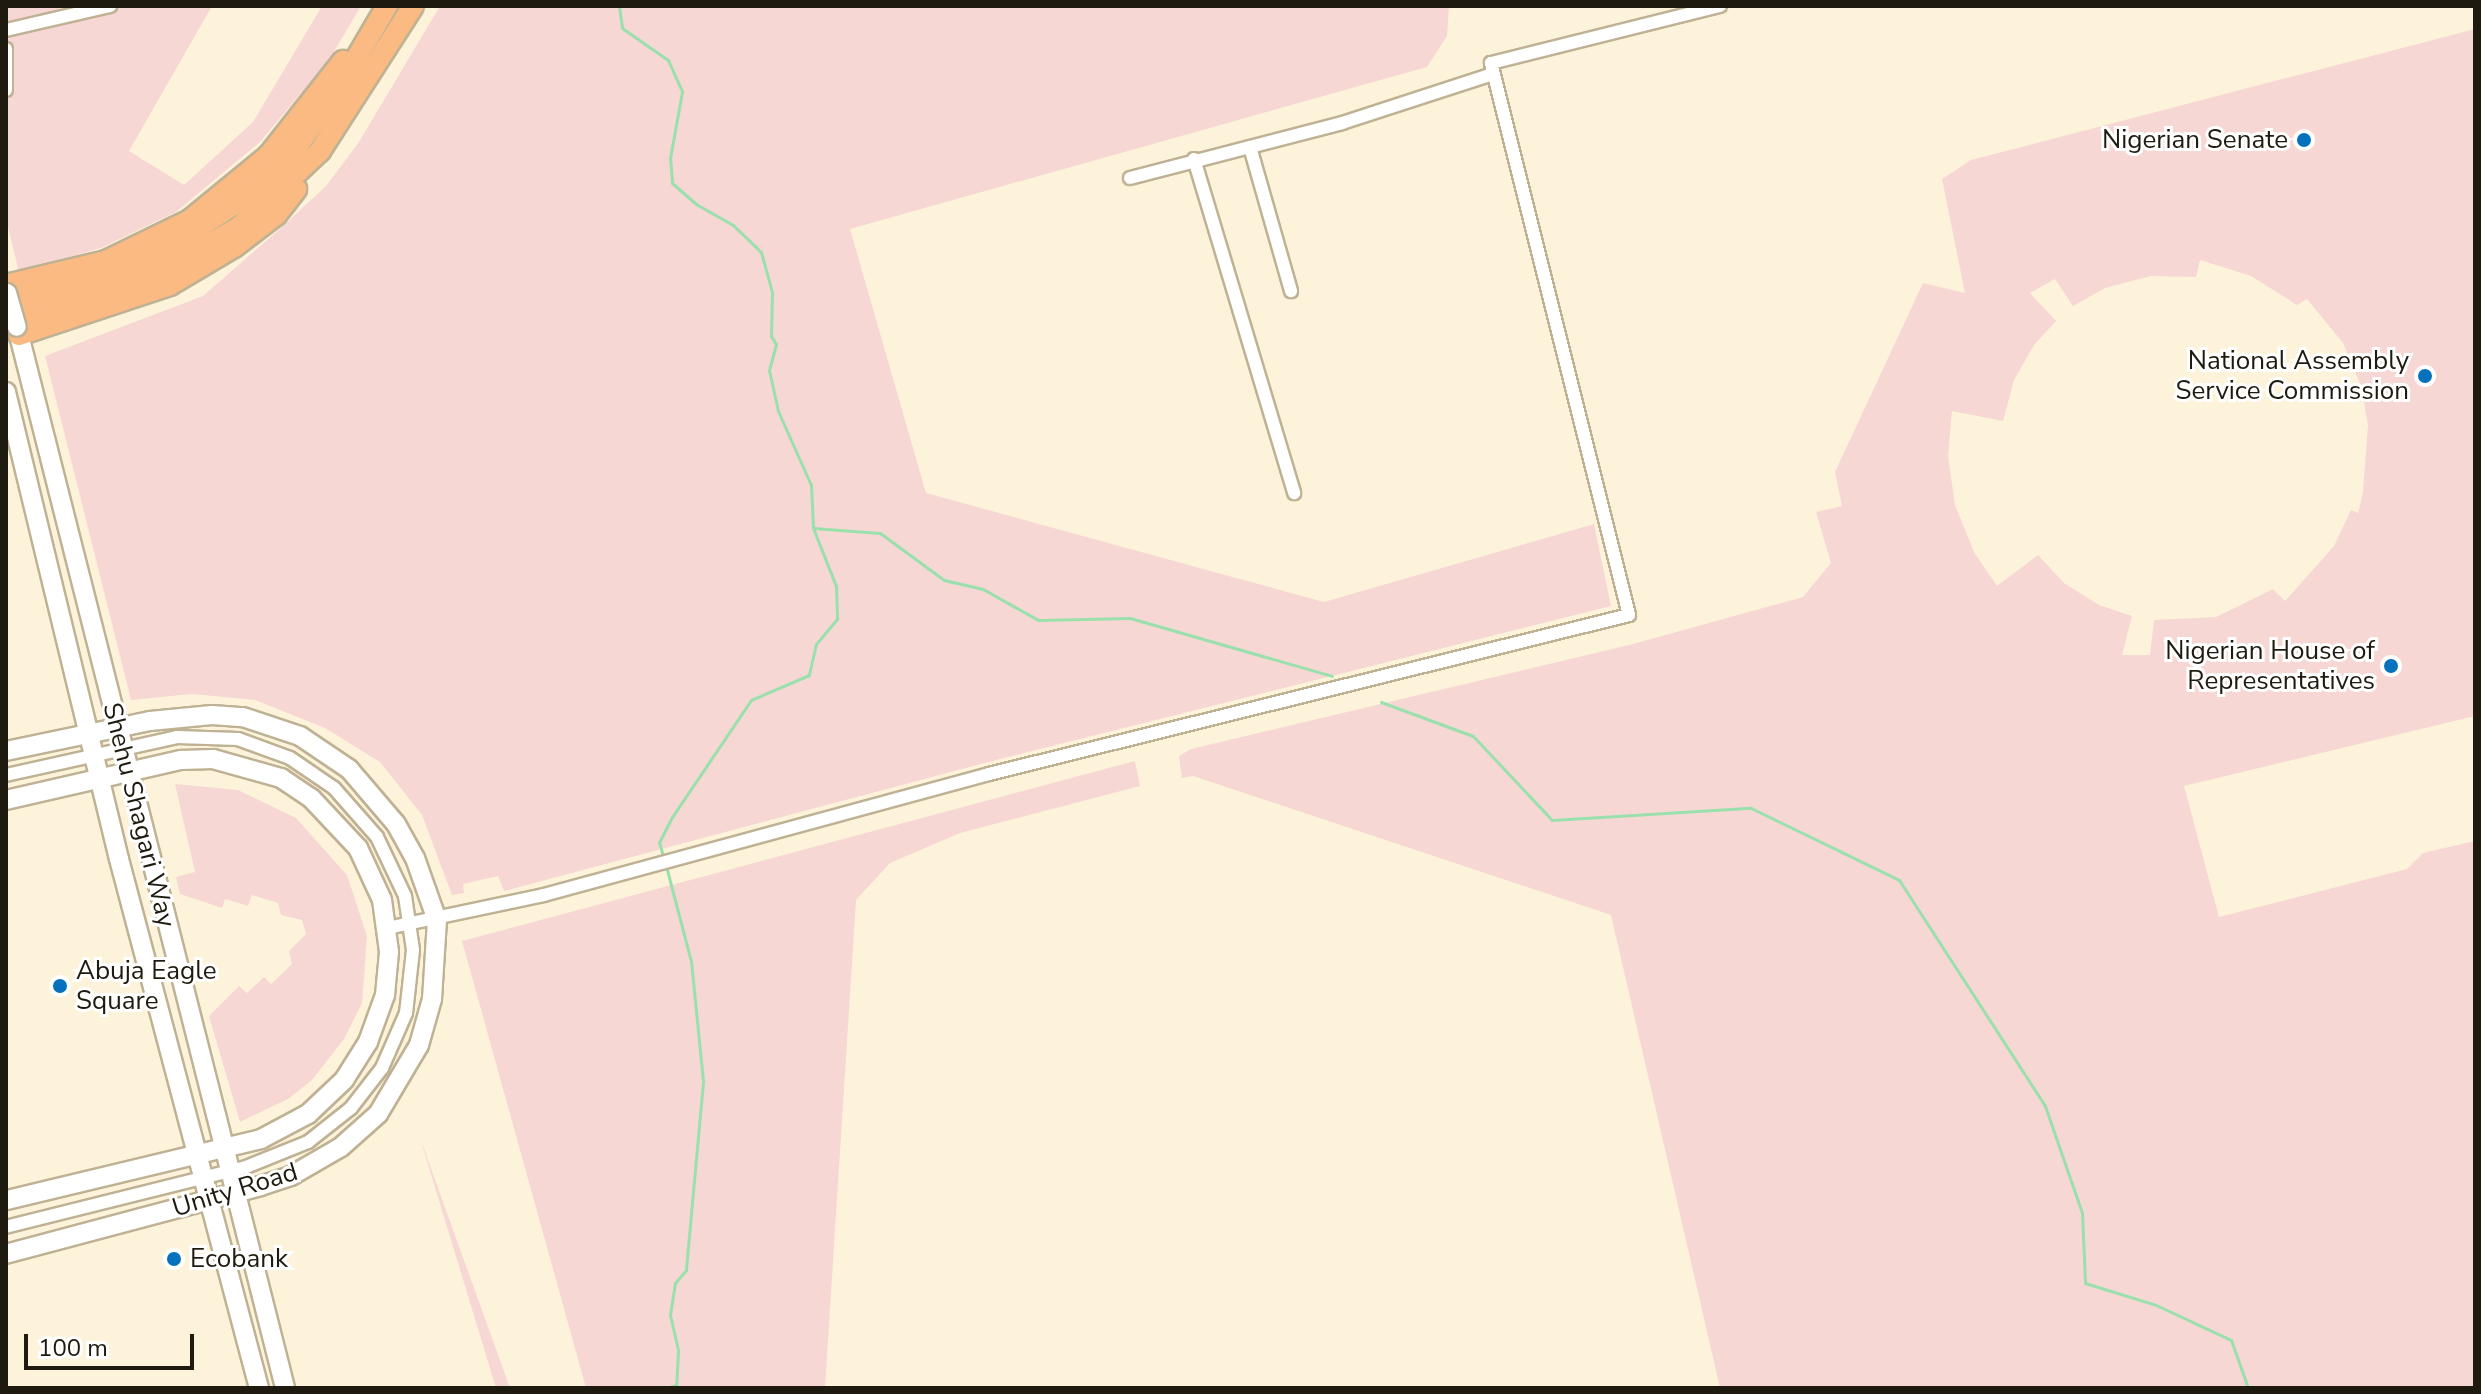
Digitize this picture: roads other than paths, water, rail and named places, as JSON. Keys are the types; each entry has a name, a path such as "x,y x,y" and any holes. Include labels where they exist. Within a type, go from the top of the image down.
{"main road":[{"path":"6,293 106,261 190,220 269,155 374,29 387,6"},
{"path":"12,331 183,262 239,227 320,151 413,6"}],"street":[{"path":"6,30 110,6"},
{"path":"388,928 437,920 569,888 1050,759 1213,722 1629,615 1491,63 1720,6"},
{"path":"6,49 6,90"},
{"path":"1130,178 1250,147 1493,74"},
{"path":"1250,147 1291,291"},
{"path":"1194,159 1294,493"},
{"name":"Shehu Shagari Way","path":"6,293 12,331 285,1388"},
{"name":"Shehu Shagari Way","path":"6,393 100,777 259,1388"},
{"name":"Unity Road","path":"6,775 94,752 119,736 212,715 243,717 300,736 349,769 396,824 415,858 437,920 427,1022 409,1068 378,1114 319,1162 235,1195 6,1254"},
{"name":"Unity Road","path":"6,751 89,733 209,736 266,748 301,765 334,788 377,837 395,868 413,924 406,1013 382,1068 368,1087 308,1142 229,1171 6,1227"},
{"name":"Unity Road","path":"6,800 100,777 213,759 281,778 311,798 358,848 373,874 388,928 385,995 357,1062 308,1114 286,1128 223,1149 6,1200"}],"waterway":[{"path":"619,6 622,28 668,60 682,92 670,158 672,183 696,204 733,225 761,252 772,292 771,336 776,344 769,370 778,411 811,485 813,528 836,586 837,619 816,644 809,675 751,700 672,817 659,842 664,859"},
{"path":"813,528 880,533 944,580 983,589 1038,620 1130,618 1332,676"},
{"path":"1381,702 1473,736 1552,820 1751,808 1899,880 2045,1106 2082,1213 2085,1283 2156,1305 2231,1340 2248,1388"},
{"path":"666,866 691,961 703,1082 686,1270 675,1283 670,1315 678,1351 676,1385 666,1388"}],"place":[{"name":"Nigerian Senate","path":"2304,140"},
{"name":"National Assembly Service Commission","path":"2425,376"},
{"name":"Nigerian House of Representatives","path":"2391,666"},
{"name":"Abuja Eagle Square","path":"60,986"},
{"name":"Ecobank","path":"174,1259"}]}
